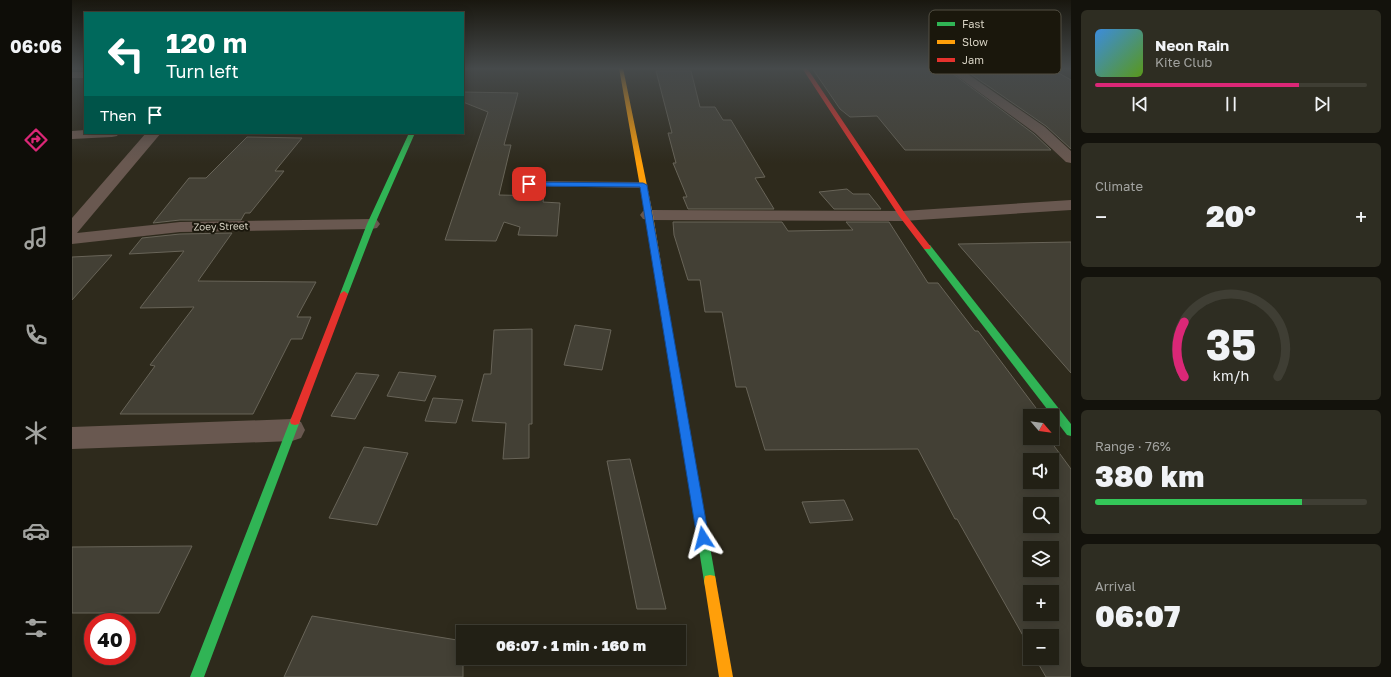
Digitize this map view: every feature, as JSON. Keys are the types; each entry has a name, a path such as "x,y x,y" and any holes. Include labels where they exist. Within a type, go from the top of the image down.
{"street":[{"path":"627,100 649,216 726,677"},
{"path":"825,100 904,216 1071,432"},
{"path":"996,100 1040,130 1071,159"},
{"path":"72,135 92,134"},
{"path":"72,229 153,134"},
{"path":"197,677 371,224 412,134"},
{"path":"649,216 904,216 1071,205"},
{"name":"Zoey Street","path":"72,238 180,227 371,224"},
{"path":"72,438 292,430"}],"lane":[{"path":"529,184 643,185"}],"building":[{"path":"464,100 516,100 504,145 511,145 499,195 544,196 543,202 560,203 557,236 518,235 520,227 504,222 496,241 445,240 488,112 464,102"},
{"path":"663,100 698,100 700,107 715,107 723,120 731,120 765,177 755,178 774,209 688,209 683,197 687,197 673,163 676,163 668,133 672,133"},
{"path":"834,100 988,100 1034,134 1051,150 905,150 877,116 850,117 840,109"},
{"path":"1008,100 1071,100 1071,149 1046,126"},
{"path":"247,137 302,138 275,171 284,171 250,213 245,213 241,220 180,220 153,223 189,178 206,178"},
{"path":"847,189 853,194 869,194 881,209 834,209 819,192"},
{"path":"673,222 782,222 788,231 853,230 846,222 889,222 928,283 938,283 975,331 978,331 1037,409 1023,409 1023,445 1053,445 1071,469 1071,677 1046,677 1039,665 1059,665 1059,629 1023,629 1023,636 957,519 955,519 918,449 765,450 746,387 736,387 722,312 705,312 700,280 688,280 674,235"},
{"path":"232,233 198,281 316,282 297,317 311,317 302,339 291,339 253,414 120,414 155,366 150,365 194,307 140,308 184,251 129,254 142,238 180,234"},
{"path":"1071,242 1071,373 958,244"},
{"path":"112,255 72,300 72,257"},
{"path":"575,325 611,330 602,370 564,365"},
{"path":"532,329 532,424 529,424 529,458 503,459 506,423 472,421 484,374 491,374 494,330"},
{"path":"399,372 436,376 425,401 387,396"},
{"path":"356,373 379,375 355,419 331,416"},
{"path":"433,398 463,400 456,423 425,421"},
{"path":"364,447 408,453 377,525 329,518"},
{"path":"630,459 666,609 637,609 607,461"},
{"path":"844,500 853,520 810,523 802,502"},
{"path":"192,546 159,613 72,613 72,547"},
{"path":"312,616 456,640 456,665 463,665 463,677 284,677"}],"traffic: fast":[{"path":"344,294 371,224 412,134"},
{"path":"927,247 1071,432"},
{"path":"669,336 710,581"},
{"path":"197,677 295,421"}],"traffic: slow":[{"path":"627,100 649,215 669,336"},
{"path":"710,581 726,677"}],"traffic: jam":[{"path":"825,100 903,216 927,247"},
{"path":"295,421 344,294"}],"route":[{"path":"529,184 643,185 703,538"}]}
